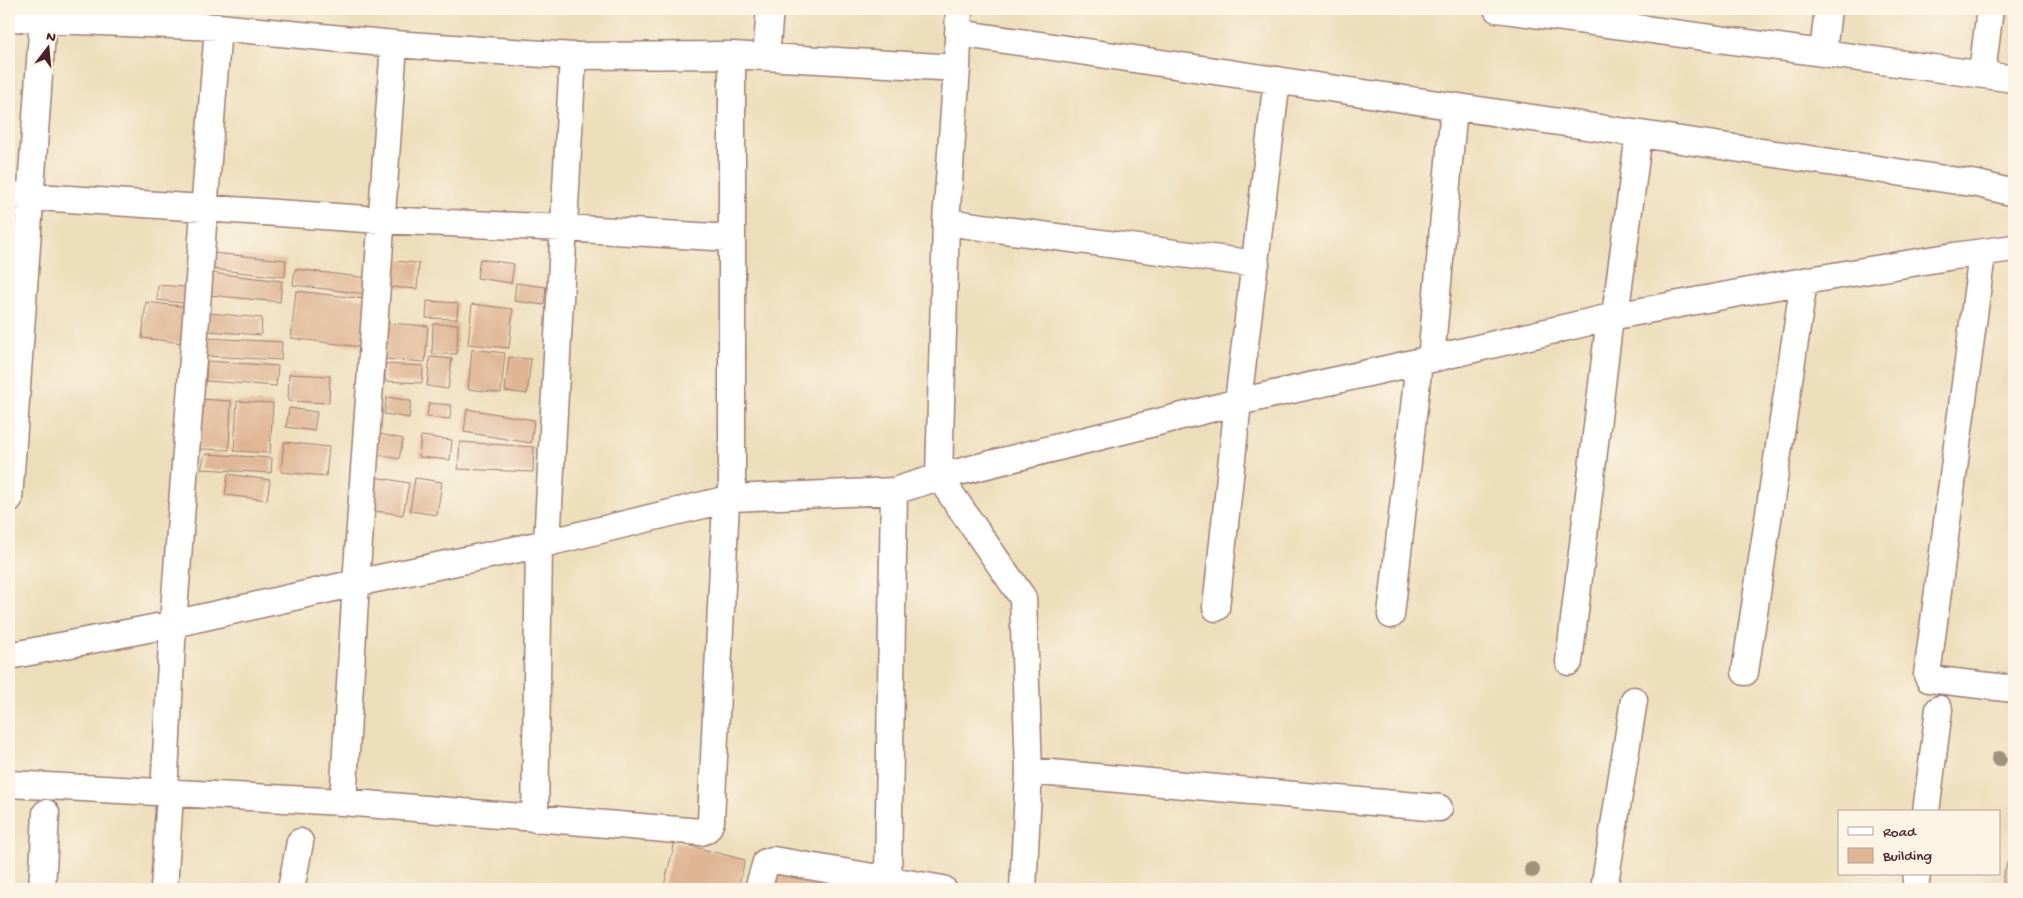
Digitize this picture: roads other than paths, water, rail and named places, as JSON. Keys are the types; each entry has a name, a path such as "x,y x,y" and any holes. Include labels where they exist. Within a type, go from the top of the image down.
{"street":[{"path":"766,57 770,9"},
{"path":"1506,9 1670,20 1823,53 2014,79"},
{"path":"1823,53 1828,9"},
{"path":"1982,74 1990,9"},
{"path":"9,18 43,19 95,15 394,44 574,56 732,55 957,68"},
{"path":"9,498 20,195 43,19"},
{"path":"1023,889 1029,771 1023,598 939,477 946,222 959,21 1277,80 1978,184 2014,193"},
{"path":"164,889 173,624 218,28"},
{"path":"344,802 356,583 394,44"},
{"path":"9,784 167,794 344,802 701,832 710,827 729,500 732,55"},
{"path":"535,819 543,544 574,56"},
{"path":"1216,608 1238,402 1277,80"},
{"path":"1391,616 1425,361 1454,106"},
{"path":"1569,662 1613,316 1639,134"},
{"path":"20,195 381,220 731,238"},
{"path":"946,222 1256,264"},
{"path":"9,656 173,624 543,544 729,500 894,491 939,477 1238,402 1425,361 1613,316 1804,281 2014,248"},
{"path":"1982,254 1927,675 1929,679 2014,689"},
{"path":"1745,672 1804,281"},
{"path":"888,880 894,491"},
{"path":"1604,889 1634,700"},
{"path":"1926,810 1939,709"},
{"path":"1029,771 1439,808"},
{"path":"42,889 46,813"},
{"path":"291,889 300,842"},
{"path":"758,889 762,869 766,862 773,860 943,889"},
{"path":"1915,889 1917,876"}]}
